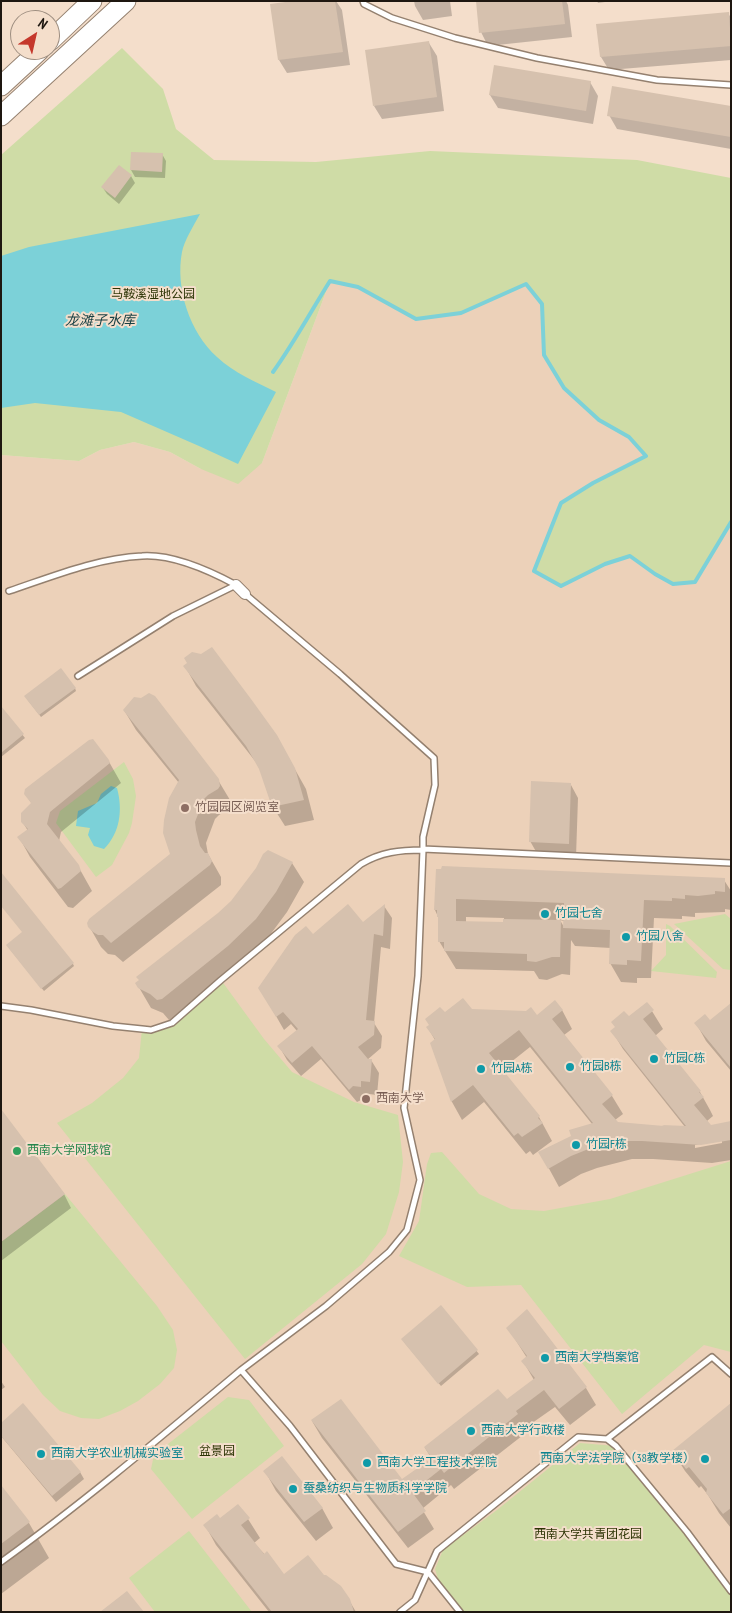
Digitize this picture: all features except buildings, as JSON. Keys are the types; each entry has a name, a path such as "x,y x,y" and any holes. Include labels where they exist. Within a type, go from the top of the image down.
{"highway":[{"path":"60,31 92,1"},
{"path":"1,116 126,1"},
{"path":"1,86 29,60"}],"street":[{"path":"236,585 245,594"}],"lane":[{"path":"363,1 364,4 392,18 455,38 537,58 657,80 731,86"},
{"path":"9,591 110,559 144,556 168,558 216,574 236,585"},
{"path":"78,676 173,616 236,585"},
{"path":"1,1562 47,1529 241,1370 326,1306 389,1252 407,1230 420,1180 404,1108 418,981 423,837 435,785 434,758 348,680 245,594"},
{"path":"1,1006 113,1026 151,1030 172,1022 361,864 392,852 423,850 731,863"},
{"path":"608,1440 712,1357 731,1374"},
{"path":"241,1370 290,1426 396,1564 428,1572 460,1612"},
{"path":"400,1612 415,1600 436,1551 578,1437 608,1440 616,1446 687,1532 731,1591"}],"shaded area":[{"name":"西南大学","path":"330,281 358,287 416,319 461,313 526,284 542,304 544,355 564,388 599,420 629,437 646,456 593,483 561,503 562,586 605,564 630,556 673,584 710,560 731,522 731,1612 1,1612 1,455 79,461 100,450 134,442 170,452 201,469 262,463"}],"green space":[{"name":"马鞍溪湿地公园","path":"122,48 163,89 176,129 214,160 316,162 430,151 637,160 731,178 731,522 695,582 673,584 630,556 605,564 561,586 534,571 561,503 593,483 646,455 629,437 599,420 564,388 544,355 542,304 526,284 461,313 416,319 358,287 330,281 262,463 238,484 201,469 170,452 134,442 100,450 79,461 1,455 1,155"},
{"path":"124,762 133,779 136,796 132,823 129,833 112,865 96,877 56,823 60,811"},
{"path":"725,914 731,919 731,970 723,969 674,924"},
{"path":"666,924 717,972 716,978 651,971 666,955"},
{"path":"221,980 264,1039 292,1072 354,1102 398,1115 403,1162 399,1192 386,1234 362,1264 245,1359 57,1123 92,1103 123,1078 139,1058 142,1029 153,1031 172,1023"},
{"path":"442,1152 479,1194 511,1209 544,1211 610,1199 731,1161 731,1352 704,1345 622,1414 521,1285 467,1287 399,1256 419,1221 427,1164 431,1153"},
{"path":"65,1194 157,1306 173,1330 177,1350 174,1368 160,1384 138,1401 120,1411 99,1419 81,1418 60,1411 43,1395 1,1341 1,1242"},
{"name":"盆景园","path":"228,1397 249,1400 284,1446 192,1519 151,1469 154,1455"},
{"name":"西南大学共青团花园","path":"580,1443 616,1446 731,1588 731,1612 460,1612 441,1589 435,1569 443,1550 497,1510"},
{"path":"189,1531 252,1612 155,1612 129,1578"}],"water":[{"name":"龙滩子水库","path":"200,214 185,243 180,266 183,295 192,323 207,347 224,363 245,377 276,392 238,464 121,412 35,403 1,408 1,256 29,247"},
{"path":"111,786 117,788 120,813 114,836 104,849 94,846 88,835 90,828 76,826 78,811 97,803 101,794"}],"waterway":[{"path":"273,372 330,281 358,287 416,319 461,313 526,284 542,304 544,355 564,388 599,420 629,437 646,456 593,483 561,503 534,571 561,586 605,564 630,556 673,584 695,582 731,522"}],"place":[{"name":"竹园园区阅览室","path":"185,808"},
{"name":"竹园七舍","path":"545,914"},
{"name":"竹园八舍","path":"626,937"},
{"name":"竹园C栋","path":"654,1059"},
{"name":"竹园B栋","path":"570,1067"},
{"name":"竹园A栋","path":"481,1069"},
{"name":"西南大学","path":"366,1099"},
{"name":"竹园F栋","path":"576,1145"},
{"name":"西南大学网球馆","path":"17,1151"},
{"name":"西南大学档案馆","path":"545,1358"},
{"name":"西南大学行政楼","path":"471,1431"},
{"name":"西南大学农业机械实验室","path":"41,1454"},
{"name":"西南大学法学院（38教学楼）","path":"705,1459"},
{"name":"西南大学工程技术学院","path":"367,1463"},
{"name":"蚕桑纺织与生物质科学学院","path":"293,1489"}]}
